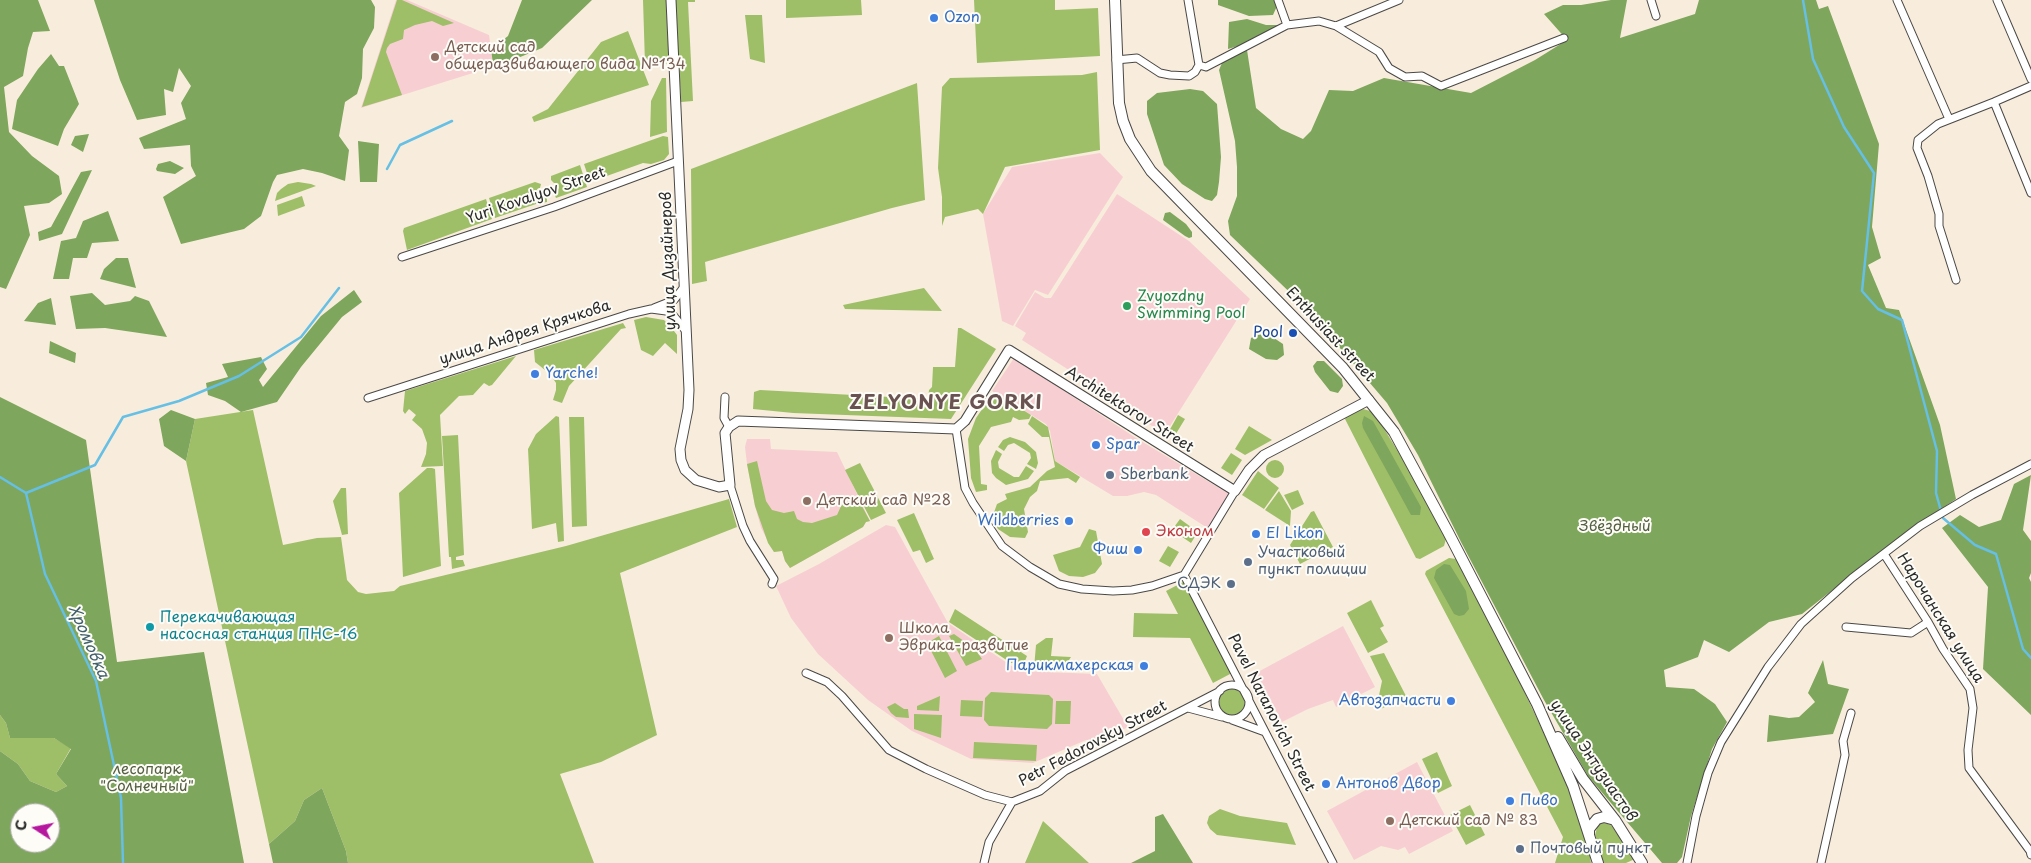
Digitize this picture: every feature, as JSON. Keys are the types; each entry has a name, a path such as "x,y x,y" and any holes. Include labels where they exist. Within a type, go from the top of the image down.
{"main road":[{"name":"Enthusiast street","path":"1114,0 1119,103 1130,139 1143,162 1337,361 1382,415 1406,452 1537,704"},
{"name":"улица Энтузиастов","path":"1537,704 1583,779 1614,820 1642,863"},
{"name":"улица Энтузиастов","path":"1537,704 1573,786 1598,863"},
{"path":"1589,834 1589,829 1597,819 1604,817 1614,820"}],"street":[{"name":"улица Дизайнеров","path":"671,0 689,402 680,449 681,460 685,470 696,480 719,487 730,485"},
{"path":"1116,60 1137,58 1160,73 1170,75 1189,76 1195,72 1199,65 1188,0"},
{"path":"1278,0 1287,25"},
{"path":"1336,26 1399,0"},
{"path":"1651,0 1656,16"},
{"path":"1897,0 1949,120"},
{"path":"1998,0 2031,79"},
{"path":"1199,65 1206,67 1287,25 1319,21 1336,26 1379,52 1389,68 1405,77 1422,76 1441,86 1564,38"},
{"path":"1956,280 1939,226 1939,214 1931,183 1917,148 1920,136 1938,124 2031,86"},
{"path":"1994,102 2031,193"},
{"name":"Yuri Kovalyov Street","path":"402,257 554,207 678,161"},
{"name":"улица Андрея Крячкова","path":"368,398 629,314 651,309 674,300 684,287"},
{"path":"651,309 666,311 673,315 685,330"},
{"name":"Architektorov Street","path":"956,429 965,421 1009,350 1235,491"},
{"path":"725,397 724,418 729,426"},
{"path":"772,584 774,580 743,526 730,485 724,433 729,426 738,421 956,429 963,479 972,503 1002,546 1030,567 1059,584 1082,589 1113,591 1152,586 1184,575 1249,470 1264,455 1369,400"},
{"path":"1687,863 1692,831 1708,773 1721,742 1768,667 1801,624 1852,578 1920,526 1972,495 2031,464"},
{"name":"Нарочанская улица","path":"1884,554 1928,622 1943,650 1970,689 1973,708 1968,750 1969,768 2030,851 2031,855"},
{"name":"Pavel Naranovich Street","path":"1184,575 1247,694 1332,863"},
{"path":"1846,627 1912,633 1928,622"},
{"path":"806,673 827,682 842,696 889,750 926,769 977,791 1012,802"},
{"path":"1230,686 1242,688 1247,694 1249,704 1246,712 1238,718 1226,718 1218,712 1215,705 1216,697 1220,691 1230,686 1240,682"},
{"name":"Petr Fedorovsky Street","path":"984,863 989,842 1012,802 1040,791 1065,771 1220,691"},
{"path":"1188,708 1226,718 1265,732"},
{"path":"1821,863 1845,756 1843,740 1851,713"}],"shaded area":[{"name":"Детский сад общеразвивающего вида №134","path":"396,0 407,0 489,35 493,64 473,73 361,108"},
{"path":"1100,153 1123,177 1048,295 1035,290 1013,326 1002,321 983,214 1012,167"},
{"path":"1117,194 1189,241 1250,299 1165,434 1084,384 1086,381 1022,340 1026,333 1015,326 1035,292 1045,298 1051,298"},
{"path":"1014,358 1136,438 1231,495 1209,529 1156,495 1144,492 1127,496 1113,496 1055,461 1050,431 1046,424 992,391"},
{"name":"Детский сад №28","path":"747,439 770,439 771,449 837,452 870,521 866,522 863,527 790,568 785,561 782,551 774,552 761,528 747,464 745,447"},
{"name":"Школа Эврика-развитие","path":"886,525 895,527 948,623 1019,671 1097,674 1128,727 1097,743 1086,740 1033,763 971,759 912,731 868,700 818,654 791,618 776,586 819,564"},
{"path":"1343,626 1375,687 1336,707 1333,700 1308,709 1282,722 1256,673"},
{"name":"Детский сад № 83","path":"1417,762 1453,831 1409,854 1405,847 1398,850 1381,846 1354,860 1327,811"}],"green space":[{"path":"0,0 38,0 50,31 33,32 23,76 4,87 9,132 32,156 59,176 62,194 49,203 24,206 30,235 6,289 0,287"},
{"path":"94,0 371,0 375,7 374,28 363,49 362,78 357,94 345,102 339,136 349,150 345,181 303,169 277,175 261,216 244,229 181,244 163,197 196,176 191,166 190,145 144,149 139,138 186,119 181,103 191,86 179,68 173,92 164,89 166,115 137,120 120,80"},
{"path":"397,0 402,0 454,23 443,26 432,21 404,30 403,39 390,44 386,52 402,95 362,107"},
{"path":"522,0 592,0 542,48 513,60 493,64 491,49 508,36"},
{"path":"643,0 695,0 695,2 688,2 693,101 681,102 679,63 645,64"},
{"path":"786,0 861,0 862,15 786,18"},
{"path":"974,0 1055,0 1055,10 1098,8 1100,56 977,63"},
{"path":"1218,0 1275,0 1277,6 1273,15 1249,16 1218,5"},
{"name":"Звёздный","path":"1611,0 1627,0 1620,38 1695,14 1699,0 1816,0 1819,9 1828,6 1879,144 1872,227 1881,258 1868,265 1886,308 1899,310 1940,425 1956,499 1905,533 1802,614 1769,622 1729,652 1704,640 1698,657 1664,670 1666,687 1694,689 1715,704 1727,722 1712,749 1691,816 1682,857 1677,863 1662,863 1588,776 1544,700 1461,542 1418,455 1387,403 1304,306 1230,235 1228,221 1237,196 1237,167 1235,141 1219,70 1222,63 1247,50 1256,108 1281,129 1303,139 1311,131 1329,90 1353,91 1384,78 1471,93 1535,60 1567,40 1544,14 1563,5 1581,5"},
{"path":"745,15 762,15 765,63 750,59"},
{"path":"1247,19 1266,25 1279,25 1248,43 1228,49 1229,22"},
{"path":"628,31 649,85 534,122 532,117 548,109 601,42"},
{"path":"51,54 59,66 64,66 79,104 64,129 58,146 12,129 17,100 38,69"},
{"path":"1097,72 1100,150 1005,167 983,214 978,209 945,217 942,226 942,197 938,168 942,87 950,78 1082,75"},
{"path":"662,78 666,78 667,132 650,137 651,101"},
{"path":"917,83 925,200 705,262 707,281 692,284 691,169"},
{"path":"1190,89 1203,91 1217,104 1221,157 1217,195 1212,201 1205,199 1182,184 1164,165 1147,114 1147,101 1157,93"},
{"path":"89,134 83,152 71,145 75,136"},
{"path":"663,136 668,137 669,154 664,160 651,164 643,163 590,182 584,164"},
{"path":"358,141 379,144 377,182 360,182"},
{"path":"170,161 184,168 175,174 157,171 158,164"},
{"path":"580,165 587,187 556,198 554,193 559,188 557,183 551,180 551,176"},
{"path":"92,170 62,234 39,241 38,232 51,227 81,172"},
{"path":"298,182 316,186 275,201 277,193 281,189 288,184"},
{"path":"535,182 541,184 540,188 537,189 539,196 547,197 547,202 495,218 489,198"},
{"path":"302,196 305,206 278,216 277,205"},
{"path":"486,199 492,219 407,250 404,228"},
{"path":"108,211 119,241 92,243 87,258 73,258 69,279 53,279 61,241 76,238 83,221"},
{"path":"1170,212 1186,224 1192,232 1192,237 1185,236 1163,220 1165,213"},
{"path":"116,258 128,258 136,288 100,279 104,269"},
{"path":"924,288 942,311 845,309 843,305"},
{"path":"354,290 362,302 342,317 301,367 277,402 241,412 225,401 208,395 206,383 228,377 222,364 261,357 267,369 259,380 263,387 321,316"},
{"path":"92,293 105,305 130,301 135,296 149,301 167,337 105,328 76,329 70,296"},
{"path":"51,298 56,325 24,321 38,303"},
{"path":"646,317 664,320 671,327 677,335 677,354 665,343 653,356 641,350 634,320"},
{"path":"623,323 626,328 621,329 569,386 562,403 553,400 556,390 556,383 552,377 554,373 548,368 545,370 535,362 534,350"},
{"path":"958,328 996,349 951,419 793,413 753,409 754,392 760,390 928,399 929,390 932,387 933,367 955,367"},
{"path":"1268,334 1283,344 1284,355 1277,360 1266,359 1249,349 1251,338 1256,335"},
{"path":"50,341 76,353 75,363 49,353"},
{"path":"516,356 492,385 489,386 484,383 473,395 459,396 440,415 443,466 421,467 426,454 427,443 422,429 412,420 416,415 409,409 405,414 403,411 405,391"},
{"path":"1317,361 1324,361 1342,379 1343,386 1338,393 1330,391 1315,372 1313,366"},
{"path":"994,392 1031,415 1029,419 1019,420 1013,417 1011,422 991,427 979,446 981,484 987,485 987,490 976,492 971,478 968,439 976,418"},
{"name":"лесопарк \"Солнечный\"","path":"0,397 86,440 117,662 204,652 244,863 0,863 0,751 18,764 30,781 56,792 67,786 56,774 71,749 54,738 10,738 6,723 0,715"},
{"path":"1363,409 1374,412 1411,473 1446,539 1444,546 1420,559 1416,558 1345,419"},
{"path":"171,410 195,419 186,461 164,446 159,419"},
{"path":"253,410 283,545 317,538 341,537 347,580 358,592 366,594 394,591 400,586 566,546 729,499 737,527 620,573 657,735 601,762 560,774 594,863 348,863 346,851 322,788 304,800 295,821 269,844 186,461 195,419"},
{"path":"1178,415 1185,419 1174,437 1168,433"},
{"path":"556,416 559,417 564,541 558,542 556,523 532,529 528,449 536,434"},
{"path":"1032,416 1048,427 1055,461 1080,477 1076,483 1068,478 1040,481 1037,491 1030,497 1024,509 1028,532 1025,538 1010,537 998,529 992,518 997,504 1007,499 1005,494 1030,487 1047,471 1055,467 1049,437 1042,437 1028,424"},
{"path":"1364,416 1373,421 1421,507 1420,515 1411,515 1363,428"},
{"path":"569,417 584,417 587,526 572,527"},
{"path":"1249,426 1272,440 1245,455 1235,449"},
{"path":"458,435 464,555 456,557 456,560 463,560 465,566 452,569 451,557 449,557 442,436"},
{"path":"1010,437 1025,442 1036,452 1038,463 1036,469 1027,464 1031,458 1030,453 1014,443 1008,445 1004,451 998,447 1003,440"},
{"path":"996,450 1002,454 998,462 999,468 1014,477 1019,477 1026,466 1034,471 1028,479 1006,485 992,473 991,461"},
{"path":"1231,453 1242,460 1232,475 1221,468"},
{"path":"1275,460 1281,463 1284,469 1281,475 1275,478 1269,475 1266,469 1269,463"},
{"path":"757,461 766,501 772,510 784,513 794,511 797,519 812,523 837,515 842,504 857,497 870,521 866,522 863,527 790,568 785,561 782,551 774,552 768,543 755,506 747,464"},
{"path":"860,463 886,513 871,520 845,470"},
{"path":"427,468 435,469 441,566 403,577 399,493"},
{"path":"1258,471 1279,488 1264,509 1242,495"},
{"path":"2031,475 2023,530 2031,541 2031,573 2029,578 2031,582 2031,715 1983,669 1988,587 1942,528 1960,515 1979,527 2001,520 2014,484"},
{"path":"341,488 346,488 348,534 342,535 333,501"},
{"path":"1298,490 1304,504 1292,510 1284,495"},
{"path":"1279,491 1291,511 1290,526 1265,510"},
{"path":"1314,511 1333,547 1300,564 1290,545 1311,512"},
{"path":"914,513 934,559 926,563 920,550 913,552 897,520"},
{"path":"1180,519 1198,532 1191,543 1172,530"},
{"path":"1089,529 1096,531 1102,564 1095,573 1083,577 1069,576 1059,571 1053,555 1080,547"},
{"path":"1168,546 1179,552 1170,567 1159,561"},
{"path":"1449,558 1456,559 1515,672 1564,776 1589,850 1591,863 1555,863 1563,837 1425,574 1426,571"},
{"path":"1444,564 1450,565 1466,591 1469,609 1464,615 1454,614 1434,578 1436,570"},
{"path":"1185,581 1232,673 1213,683 1190,638 1133,637 1134,613 1178,614 1166,591"},
{"path":"1371,600 1384,626 1380,628 1388,642 1368,653 1347,613"},
{"path":"955,609 1027,656 1025,661 1011,663 949,622"},
{"path":"954,634 975,649 982,659 966,666 949,636"},
{"path":"939,636 957,671 945,678 927,643"},
{"path":"1046,638 1053,638 1051,656 1071,657 1063,669 1034,668 1036,645"},
{"path":"1384,653 1406,696 1379,710 1377,705 1382,681 1370,656"},
{"path":"1823,660 1828,684 1849,689 1833,734 1767,742 1769,715 1789,718 1799,717 1815,702 1808,693"},
{"path":"1232,689 1241,693 1245,702 1241,711 1232,715 1223,711 1219,702 1223,693"},
{"path":"991,692 1049,695 1053,699 1052,724 1047,729 989,726 984,720 985,698"},
{"path":"940,696 939,711 917,710 917,706"},
{"path":"961,700 983,701 982,717 960,716"},
{"path":"1056,701 1071,701 1070,724 1055,724"},
{"path":"895,703 904,709 908,709 909,718 896,717 891,713 887,707"},
{"path":"914,714 942,715 941,738 914,729"},
{"path":"0,715 6,723 10,738 54,738 71,748 56,774 67,786 56,792 30,781 18,764 0,751"},
{"path":"974,742 1037,745 1036,761 973,758"},
{"path":"1437,752 1452,786 1438,793 1422,759"},
{"path":"322,788 346,851 348,863 273,863 269,844 295,821 304,800"},
{"path":"1470,805 1485,835 1466,845 1450,815"},
{"path":"1220,809 1240,816 1287,823 1296,845 1217,835 1210,829 1207,823 1209,816"},
{"path":"1163,814 1193,863 1131,863 1155,851 1155,817"},
{"path":"1043,821 1089,863 1025,863"},
{"path":"1598,824 1611,825 1635,859 1626,863 1603,863 1595,835"}],"waterway":[{"path":"1803,0 1813,59 1844,127 1874,173 1862,291 1878,309 1902,320 1937,451 1936,493 1943,518 1975,545 1996,554 2023,649 2031,658"},
{"path":"387,169 400,145 452,121"},
{"path":"26,493 95,465 123,417 179,401 239,376 301,337 339,288"},
{"name":"Хромовка","path":"0,477 26,493 45,574 96,681 121,798 123,863"}],"place":[{"name":"Ozon","path":"934,18"},
{"name":"Детский сад общеразвивающего вида №134","path":"435,57"},
{"name":"Zvyozdny Swimming Pool","path":"1127,306"},
{"name":"Pool","path":"1293,333"},
{"name":"Yarche!","path":"535,374"},
{"name":"Spar","path":"1096,445"},
{"name":"Sberbank","path":"1110,475"},
{"name":"Детский сад №28","path":"807,501"},
{"name":"Wildberries","path":"1069,521"},
{"name":"Эконом","path":"1146,532"},
{"name":"El Likon","path":"1256,534"},
{"name":"Фиш","path":"1138,550"},
{"name":"Участковый пункт полиции","path":"1248,562"},
{"name":"СДЭК","path":"1231,584"},
{"name":"Перекачивающая насосная станция ПНС-16","path":"150,627"},
{"name":"Школа Эврика-развитие","path":"889,638"},
{"name":"Парикмахерская","path":"1144,666"},
{"name":"Автозапчасти","path":"1451,701"},
{"name":"Антонов Двор","path":"1326,784"},
{"name":"Пиво","path":"1510,801"},
{"name":"Детский сад № 83","path":"1390,821"},
{"name":"Почтовый пункт","path":"1520,849"}],"district":[{"name":"ZELYONYE GORKI","path":"946,403"}]}
